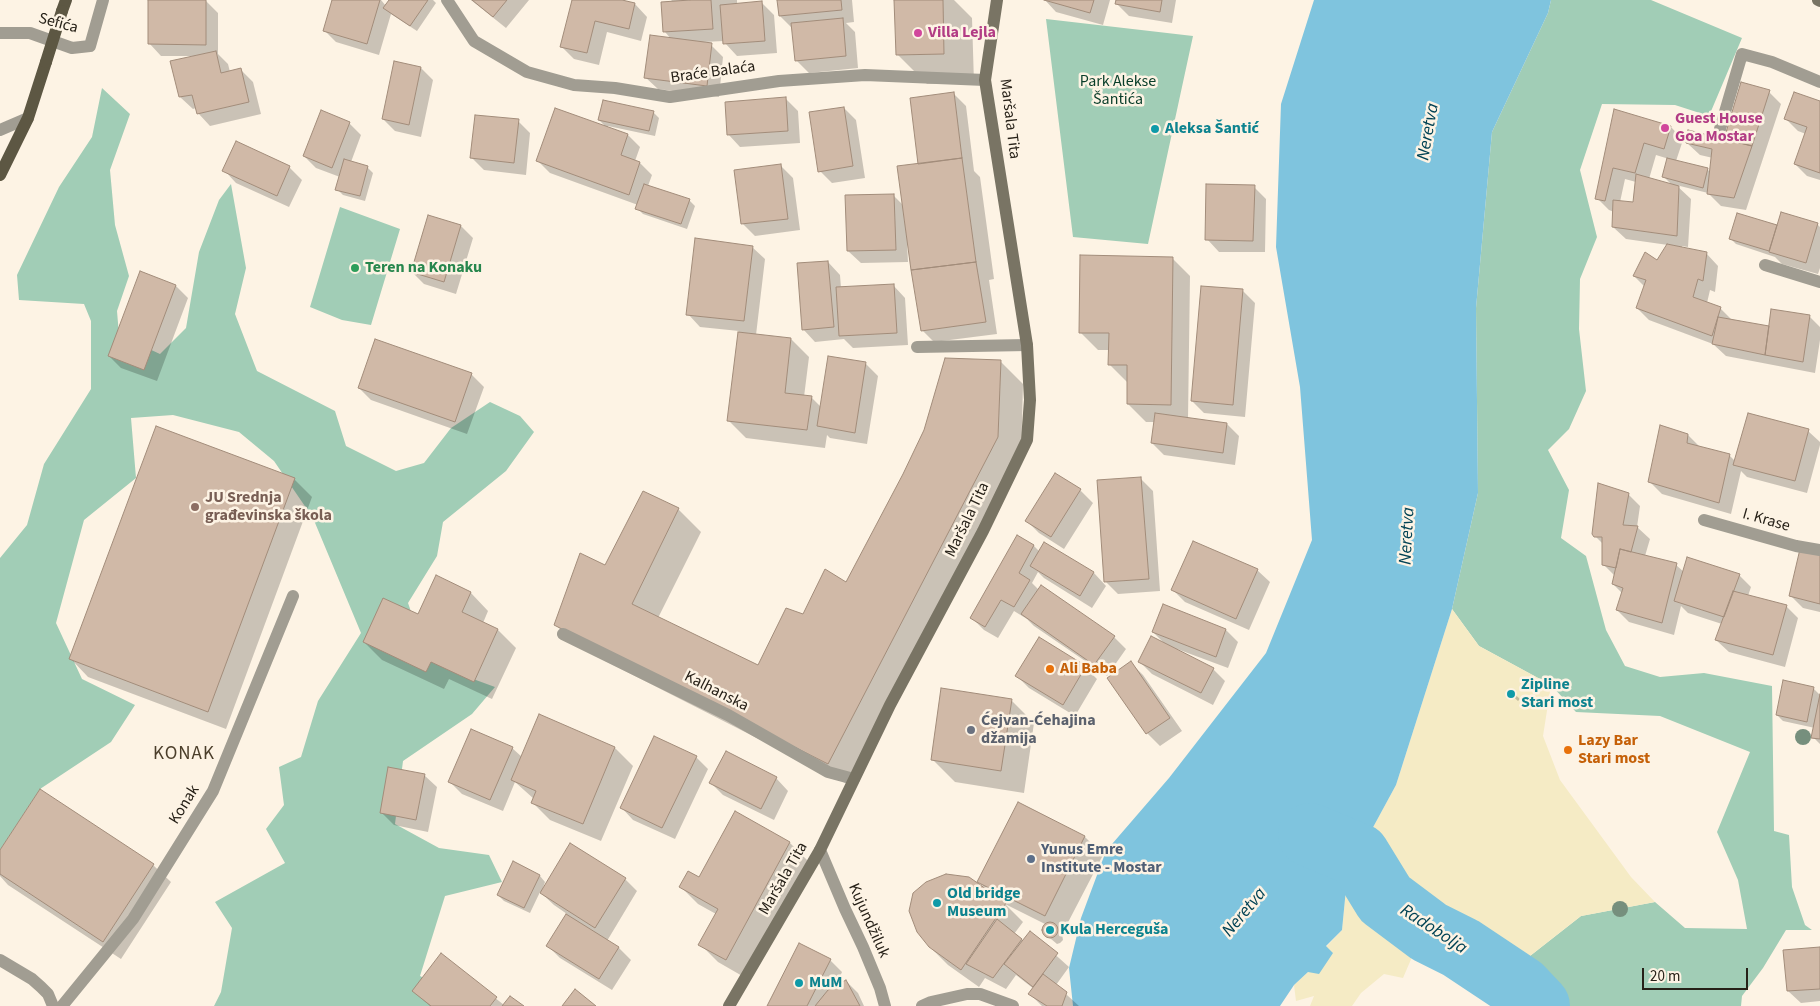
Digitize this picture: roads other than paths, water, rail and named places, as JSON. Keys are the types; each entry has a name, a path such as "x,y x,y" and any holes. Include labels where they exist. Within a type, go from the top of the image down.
{"main road":[{"path":"0,176 28,118 64,6"}],"street":[{"name":"Sefića","path":"0,33 30,33 72,48 90,46 103,0"},
{"name":"Braće Balaća","path":"447,0 474,41 527,72 574,85 615,88 670,97 779,81 865,75 986,80"},
{"name":"Maršala Tita","path":"729,1006 820,850 890,705 983,531 1027,440 1030,400 1027,345 986,80 997,0"},
{"path":"1720,129 1742,54 1772,62 1820,82"},
{"path":"0,130 28,118"},
{"path":"1765,265 1820,282"},
{"path":"917,346 1027,345"},
{"name":"I. Krase","path":"1704,520 1796,546 1820,550"},
{"name":"Konak","path":"62,1006 133,919 213,791 293,596"},
{"name":"Kalhanska","path":"562,634 728,715 828,772 854,779"},
{"name":"Kujundžiluk","path":"820,850 863,947 880,988 885,1006"},
{"path":"0,960 36,983 48,994 53,1006"},
{"path":"922,1006 967,994 986,996 1013,1006"}],"water":[{"name":"Neretva","path":"1314,0 1551,0 1548,13 1492,132 1476,308 1478,493 1452,609 1396,785 1358,855 1362,874 1346,889 1342,930 1326,946 1333,953 1319,974 1308,972 1294,985 1280,1006 1073,1006 1069,968 1081,918 1106,851 1169,778 1266,653 1312,540 1300,387 1276,247 1281,104"},
{"path":"1450,936 1487,964 1524,981 1553,1006 1504,1006 1480,972 1446,942"}],"waterway":[{"name":"Radobolja","path":"1310,835 1358,855 1385,899 1429,932 1461,948 1521,988 1538,1006"}],"place":[{"name":"Villa Lejla","path":"918,33"},
{"name":"Guest House Goa Mostar","path":"1665,128"},
{"name":"Aleksa Šantić","path":"1155,129"},
{"name":"Teren na Konaku","path":"355,268"},
{"name":"JU Srednja građevinska škola","path":"195,507"},
{"name":"Ali Baba","path":"1050,669"},
{"name":"Zipline Stari most","path":"1511,694"},
{"name":"Ćejvan-Ćehajina džamija","path":"971,730"},
{"name":"Lazy Bar Stari most","path":"1568,750"},
{"name":"Yunus Emre Institute - Mostar","path":"1031,859"},
{"name":"Old bridge Museum","path":"937,903"},
{"name":"Kula Herceguša","path":"1050,930"},
{"name":"MuM","path":"799,983"}],"district":[{"name":"KONAK","path":"184,755"}],"park label":[{"name":"Park Alekse Šantića","path":"1118,91"}]}
